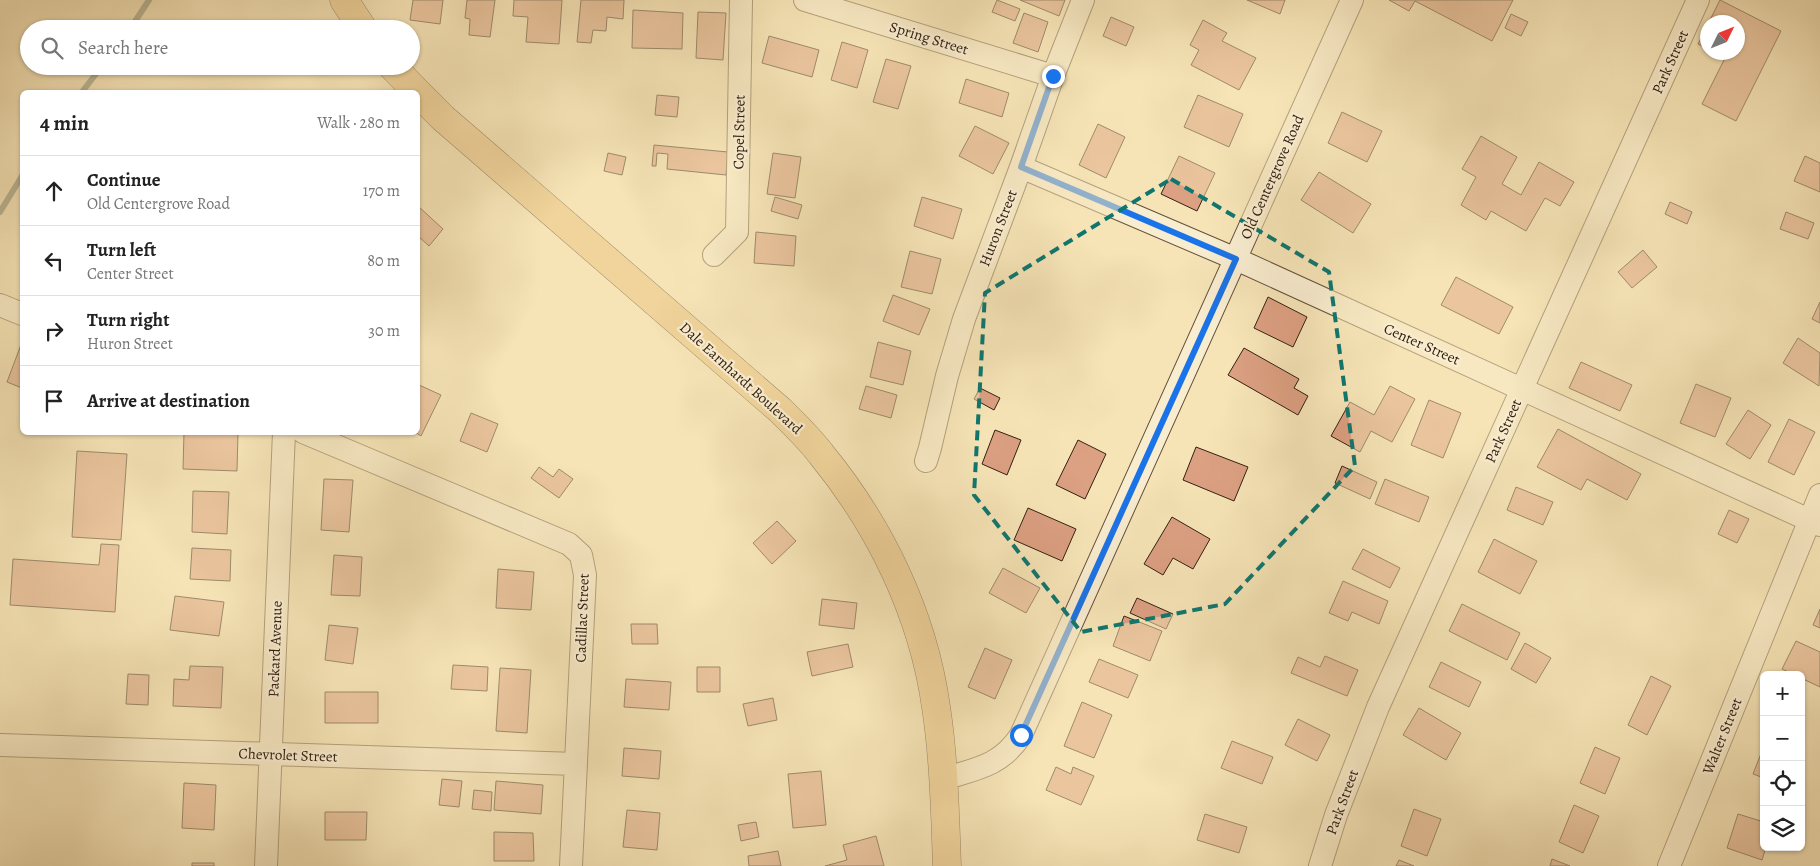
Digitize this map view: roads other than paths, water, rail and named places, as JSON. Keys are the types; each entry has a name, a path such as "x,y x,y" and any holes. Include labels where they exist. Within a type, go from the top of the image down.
{"main road":[{"path":"344,0 357,20"},
{"name":"Dale Earnhardt Boulevard","path":"400,75 414,90"},
{"name":"Dale Earnhardt Boulevard","path":"420,96 443,118 773,403 820,452 849,490 887,552 914,616 929,672 936,706 943,778 947,866"}],"street":[{"name":"Copel Street","path":"714,255 738,232 741,0"},
{"name":"Spring Street","path":"805,0 1053,76"},
{"name":"Huron Street","path":"926,461 947,376 964,319 1053,76 1083,0"},
{"name":"Old Centergrove Road","path":"943,778 988,766 1013,748 1021,735 1352,0"},
{"name":"Park Street","path":"1320,866 1336,815 1378,707 1698,0"},
{"name":"Center Street","path":"1021,167 1236,259 1815,522"},
{"path":"0,305 20,313"},
{"name":"Packard Avenue","path":"266,866 284,435"},
{"name":"Cadillac Street","path":"310,435 569,544 581,555 585,575 571,866"},
{"name":"Walter Street","path":"1669,866 1815,522 1820,495"},
{"name":"Chevrolet Street","path":"0,745 576,764"}],"waterway":[{"path":"136,20 149,0"},
{"path":"84,90 95,75"},
{"path":"0,212 20,179"}]}
